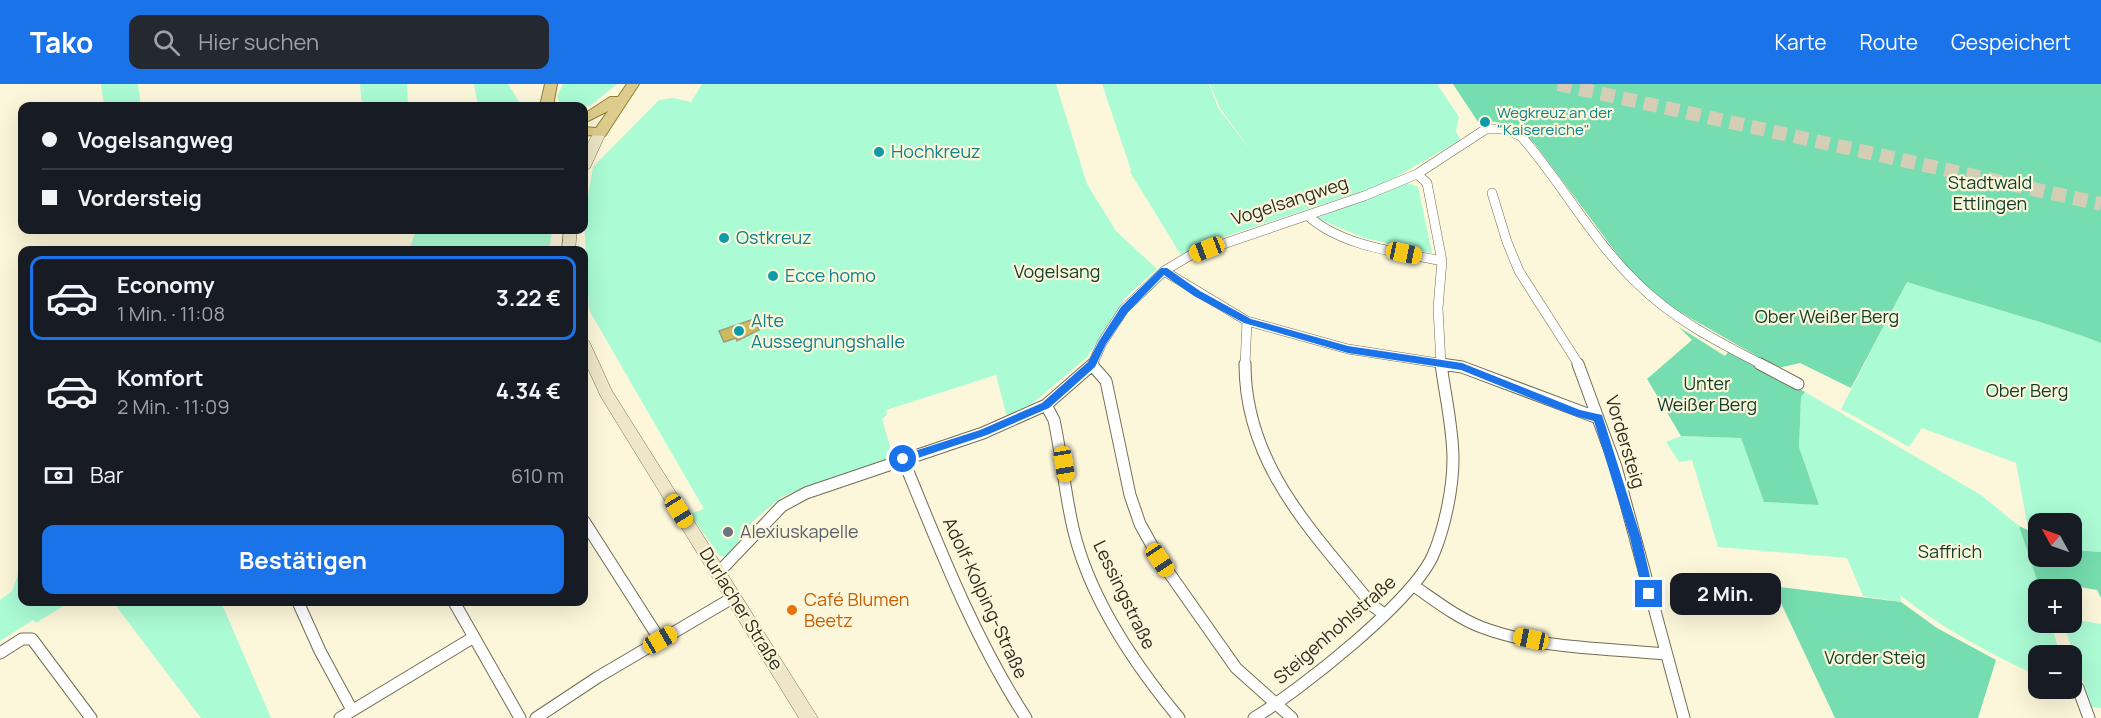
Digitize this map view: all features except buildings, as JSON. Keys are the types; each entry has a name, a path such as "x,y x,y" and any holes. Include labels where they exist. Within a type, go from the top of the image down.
{"main road":[{"path":"548,102 551,84"},
{"path":"588,118 606,107 632,86"},
{"path":"588,159 602,129 632,86"},
{"path":"588,122 602,129"},
{"path":"588,131 602,129"},
{"name":"Durlacher Straße","path":"588,359 635,441 809,718"}],"street":[{"name":"Vogelsangweg","path":"718,573 782,506 806,493 984,433 1046,405 1092,365 1102,343 1124,309 1164,271 1191,255 1223,242 1308,216 1417,174 1486,129 1504,129 1521,136 1622,268 1651,297 1704,333 1798,384"},
{"name":"Steigenhohlstraße","path":"1254,718 1277,704 1414,586 1434,554 1446,515 1453,459 1441,363 1438,308 1442,261 1427,183 1417,174"},
{"name":"Vordersteig","path":"1492,193 1506,243 1515,262 1587,382 1636,538 1665,654 1684,718"},
{"path":"1308,216 1326,228 1363,243 1442,261"},
{"path":"1164,271 1197,293 1248,321 1348,350 1462,367 1579,413 1598,418"},
{"path":"1248,321 1243,366 1248,411 1263,455 1299,514 1373,606 1384,614"},
{"path":"1092,365 1106,381 1130,495 1140,524 1160,560 1236,668 1292,718"},
{"name":"Lessingstraße","path":"1046,405 1054,420 1074,534 1085,564 1145,677 1179,718"},
{"name":"Adolf-Kolping-Straße","path":"903,459 948,571 1007,689 1026,718"},
{"path":"588,527 660,640"},
{"path":"1414,586 1460,618 1497,632 1531,639 1665,654"},
{"path":"536,718 660,640 734,597"},
{"path":"300,606 320,651 352,710"},
{"path":"456,606 520,718"},
{"path":"340,718 474,637"},
{"path":"0,653 22,639 32,639 91,718"},
{"path":"2082,699 2089,718"}],"green space":[{"path":"101,84 138,84 140,102 103,102"},
{"path":"360,84 407,84 408,102 362,102"},
{"path":"474,84 508,84 519,102 477,102"},
{"path":"563,84 617,84 590,106 588,102 559,102 557,96"},
{"name":"Vogelsang","path":"702,84 1056,84 1087,184 1116,231 1157,269 1125,298 1087,357 1033,403 1007,417 996,375 886,410 887,415 882,419 893,457 783,496 753,521 730,553 725,557 720,556 690,514 704,509 589,310 588,246 585,246 585,234 588,234 588,196 593,167 659,100 673,98 691,102"},
{"path":"1102,84 1209,84 1218,108 1252,152 1220,108 1210,84 1437,84 1459,117 1456,131 1460,140 1384,184 1211,241 1181,255 1130,172"},
{"name":"Stadtwald Ettlingen","path":"1453,84 2101,84 2101,343 1907,282 1851,388 1800,363 1778,368 1657,299 1632,274 1535,144 1523,134 1502,123 1478,122"},
{"path":"1408,183 1418,187 1432,253 1364,238 1317,218"},
{"path":"415,234 551,234 550,246 410,246"},
{"name":"Ober Berg","path":"1907,282 2101,343 2101,552 2082,551 2082,513 2028,513 2028,528 2016,463 1922,428 1909,447 1841,409"},
{"name":"Unter Weißer Berg","path":"1679,327 1725,356 1729,351 1805,392 1801,397 1799,447 1819,505 1764,502 1741,438 1681,436 1647,379 1692,340"},
{"name":"Saffrich","path":"1805,392 1981,495 2019,526 2028,553 2028,567 2033,567 2037,579 2028,579 2028,633 2054,633 2057,645 2028,645 2028,671 1967,640 1900,595 1901,602 1863,596 1847,558 1718,547 1692,460 1679,462 1666,442 1681,436 1741,438 1764,502 1819,505 1799,447 1801,397"},
{"path":"2019,526 2028,530 2028,553"},
{"path":"2082,551 2101,552 2101,598 2097,590 2082,587 2082,579 2037,579 2033,567 2082,567"},
{"path":"18,574 18,606 64,606 36,623 33,620 0,641 0,600 12,591"},
{"name":"Vorder Steig","path":"1773,586 1901,602 1937,628 1996,660 1978,718 1835,718"},
{"path":"116,606 223,606 271,718 201,718"},
{"path":"2082,621 2101,624 2101,708 2092,707 2082,678 2082,645 2071,645 2066,633 2082,633"}],"tunnel":[{"path":"1558,84 2101,204"}],"place":[{"name":"Wegkreuz an der \"Kaisereiche\"","path":"1485,122"},
{"name":"Hochkreuz","path":"879,152"},
{"name":"Ostkreuz","path":"724,238"},
{"name":"Ecce homo","path":"773,276"},
{"name":"Alte Aussegnungshalle","path":"739,331"},
{"name":"Alexiuskapelle","path":"728,532"},
{"name":"Café Blumen Beetz","path":"792,610"}],"route":[{"path":"903,459 984,433 1046,405 1092,365 1102,343 1124,309 1164,271 1197,293 1248,321 1348,350 1462,367 1579,413 1598,418 1636,538 1649,594"}],"park label":[{"name":"Ober Weißer Berg","path":"1827,317"}]}
